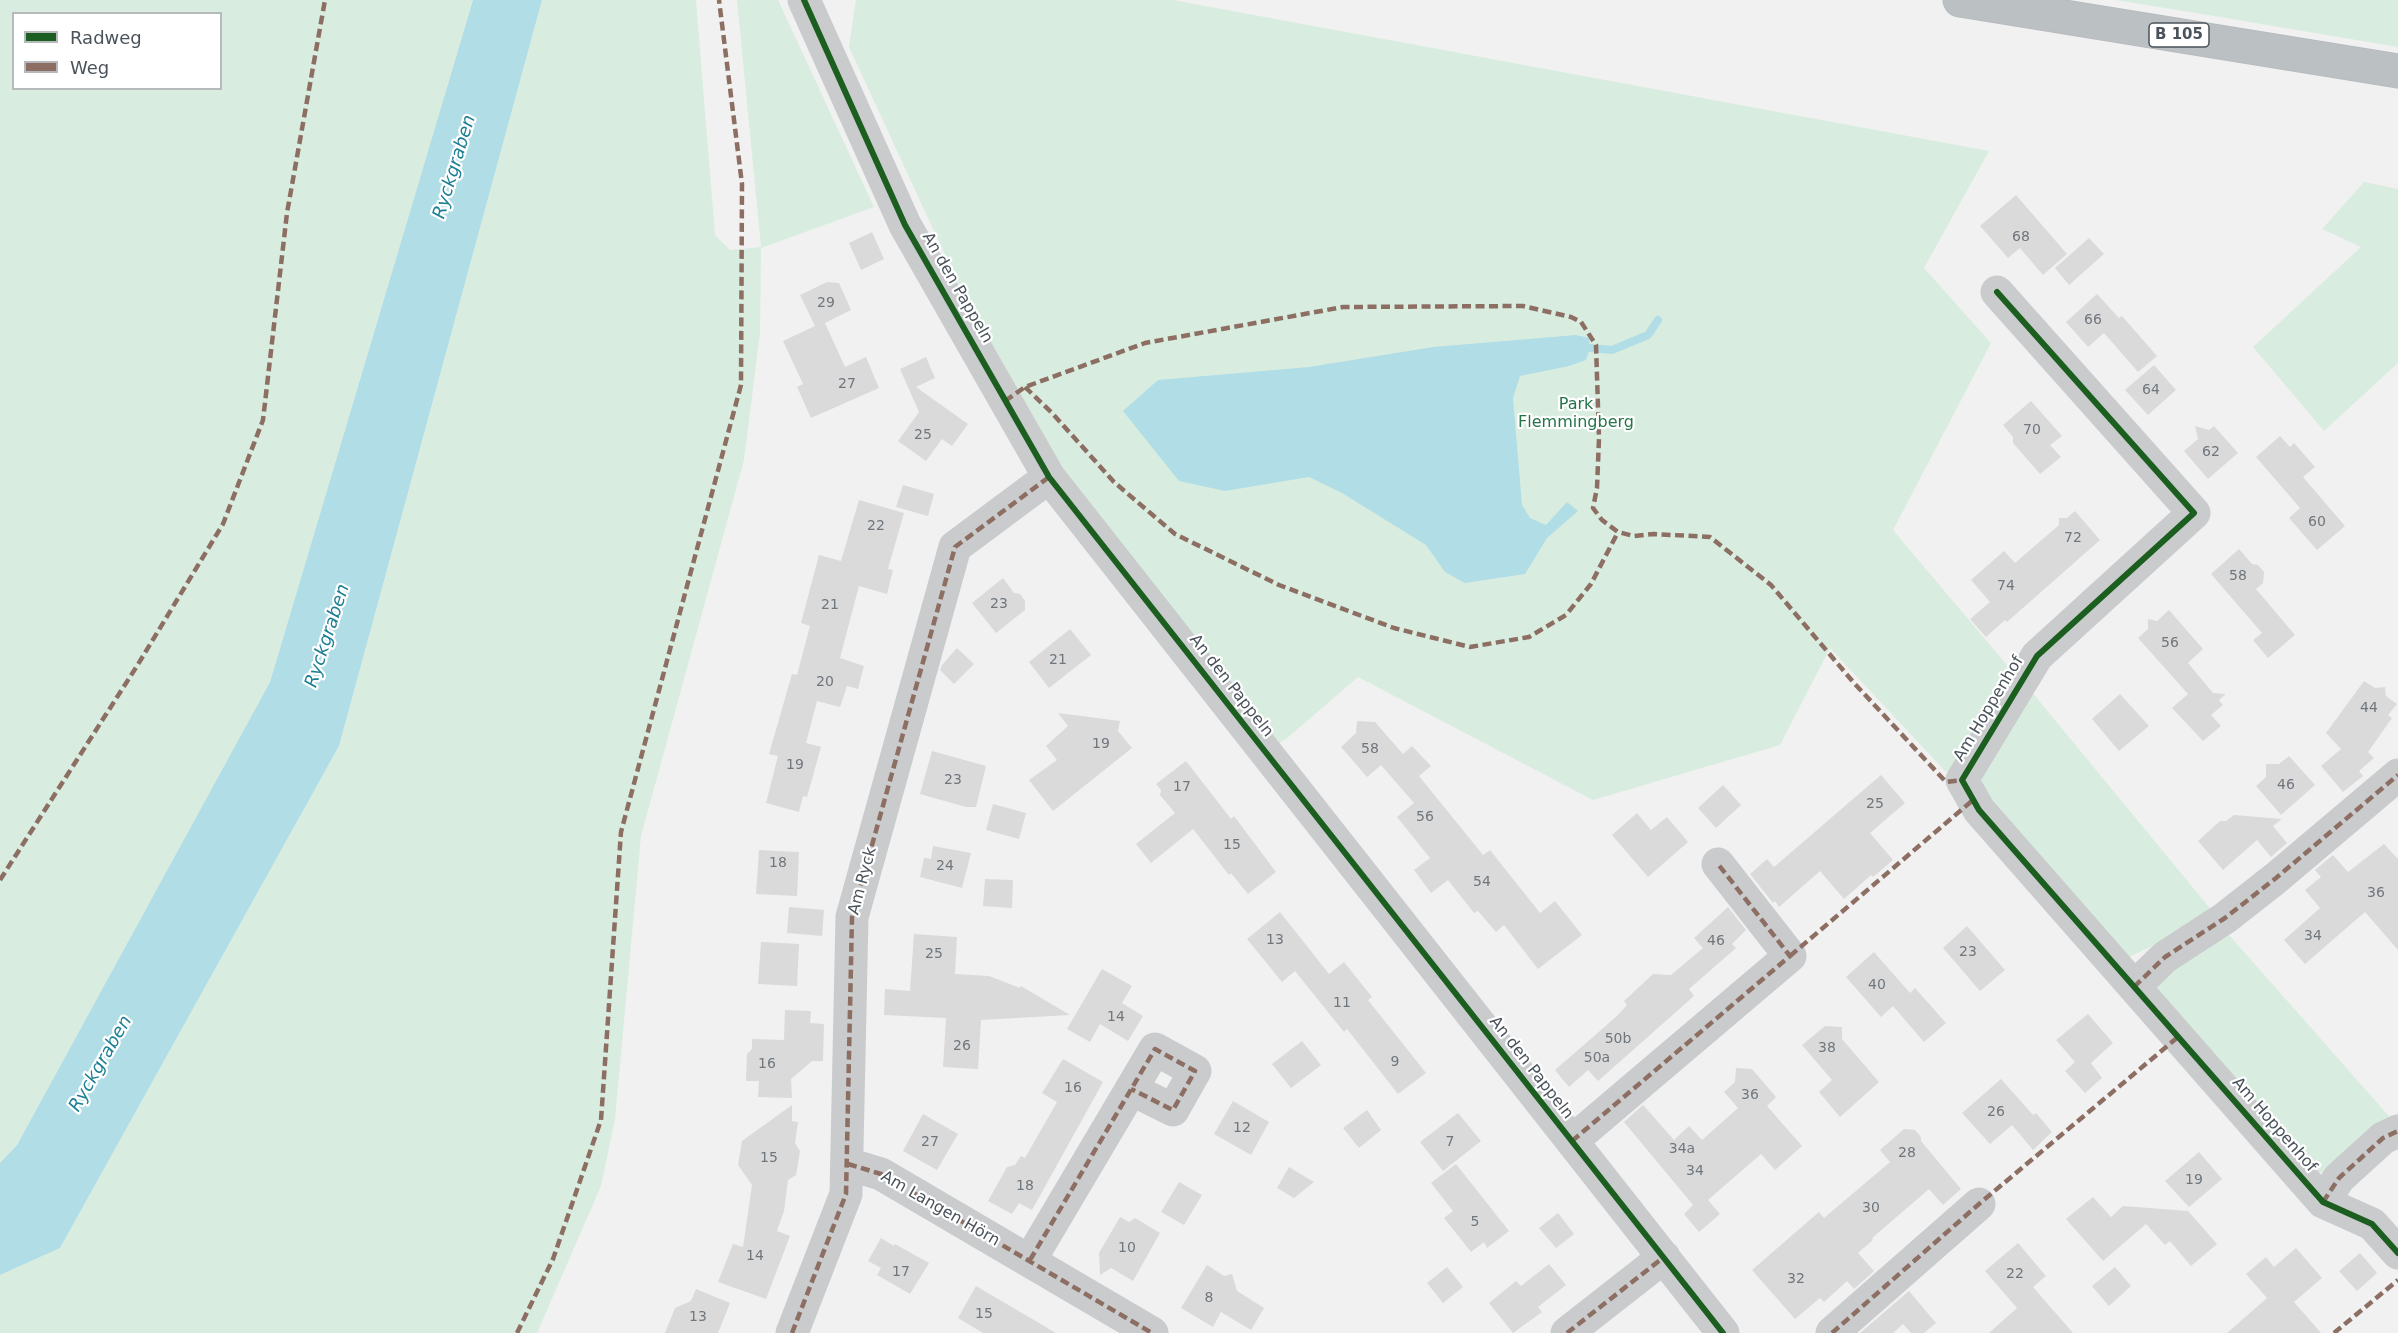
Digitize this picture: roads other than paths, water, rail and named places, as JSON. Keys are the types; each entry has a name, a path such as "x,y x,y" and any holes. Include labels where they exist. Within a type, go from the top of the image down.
{"highway":[{"name":"B 105","path":"1960,0 2398,71"}],"street":[{"name":"An den Pappeln","path":"804,0 905,225 1049,477 1723,1333"},
{"name":"Am Hoppenhof","path":"1997,292 2194,513 2037,656 1962,780 1979,810 2323,1202 2372,1224 2398,1253"},
{"name":"Am Ryck","path":"792,1333 846,1194 852,917 955,547 1049,477"},
{"path":"2134,987 2165,957 2225,918 2398,775"},
{"name":"An den Pappeln","path":"1572,1141 1790,956 1718,864"},
{"path":"1030,1260 1131,1089"},
{"name":"Am Hoppenhof","path":"2323,1202 2339,1178 2383,1138 2398,1131"},
{"name":"Am Langen Hörn","path":"848,1164 882,1174 1152,1333"},
{"path":"1832,1333 1979,1204"},
{"path":"1567,1333 1664,1257"}],"water":[{"name":"Ryckgraben","path":"473,0 542,0 339,746 60,1248 0,1275 0,1163 17,1145 270,682"},
{"path":"1576,335 1589,338 1590,348 1586,360 1569,366 1520,376 1513,398 1522,505 1530,518 1546,525 1567,502 1578,511 1547,538 1525,574 1465,583 1445,572 1426,545 1342,493 1309,477 1225,491 1179,481 1123,411 1158,380 1309,367 1433,347"}],"waterway":[{"path":"1590,348 1612,350 1648,335 1658,320"}],"park label":[{"name":"Park Flemmingberg","path":"1576,414"}]}
